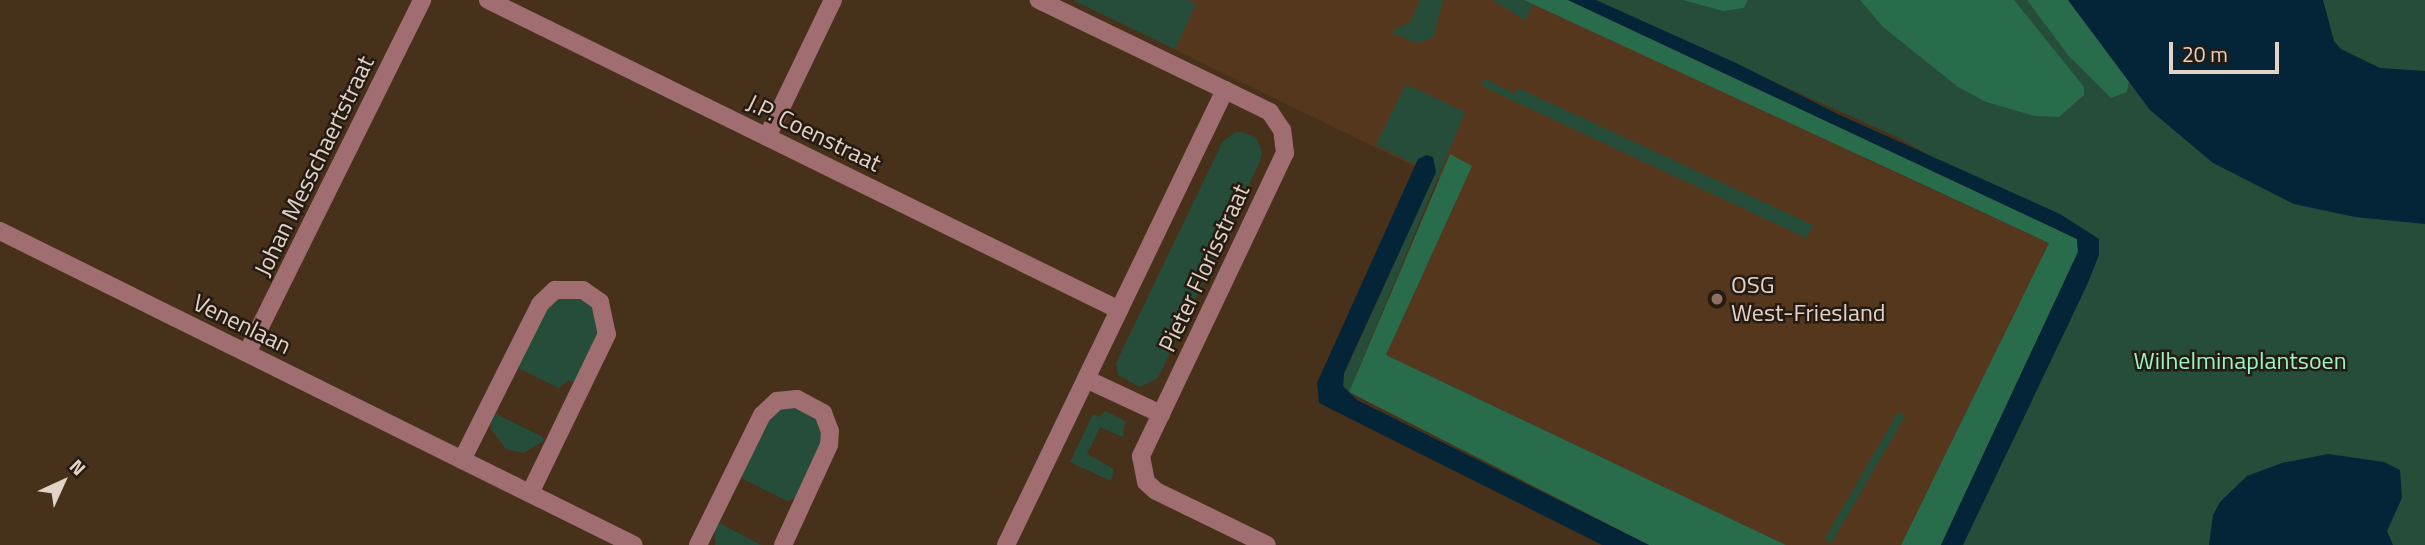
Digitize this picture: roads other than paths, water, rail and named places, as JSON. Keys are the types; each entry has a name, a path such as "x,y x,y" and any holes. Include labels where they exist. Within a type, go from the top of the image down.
{"street":[{"name":"Johan Messchaertstraat","path":"247,353 422,0"},
{"name":"J.P. Coenstraat","path":"488,0 1119,310"},
{"path":"767,137 833,0"},
{"name":"Pieter Florisstraat","path":"1039,0 1270,112 1282,130 1285,153 1142,456 1146,482 1268,545"},
{"path":"1006,545 1225,90"},
{"name":"Venenlaan","path":"0,231 634,545"},
{"path":"462,460 540,304 555,290 583,290 606,311 607,334 530,494"},
{"path":"1086,379 1161,414"},
{"path":"698,545 762,415 777,401 797,399 822,413 830,431 830,445 783,545"}],"water":[{"path":"1568,0 1596,0 1736,63 1842,116 2060,214 2099,239 2099,255 2087,285 1963,545 1941,545 2078,252 2077,239"},
{"path":"2068,0 2323,0 2334,41 2341,49 2380,68 2425,71 2425,224 2355,217 2294,204 2213,163 2150,110"},
{"path":"1427,155 1433,157 1436,172 1344,373 1343,386 1357,400 1649,545 1602,545 1319,403 1317,383 1418,159"},
{"path":"2328,454 2384,462 2400,470 2402,498 2387,531 2393,545 2209,545 2213,515 2220,502 2247,476 2282,463"}],"place":[{"name":"OSG West-Friesland","path":"1717,299"}],"park label":[{"name":"Wilhelminaplantsoen","path":"2240,361"}]}
